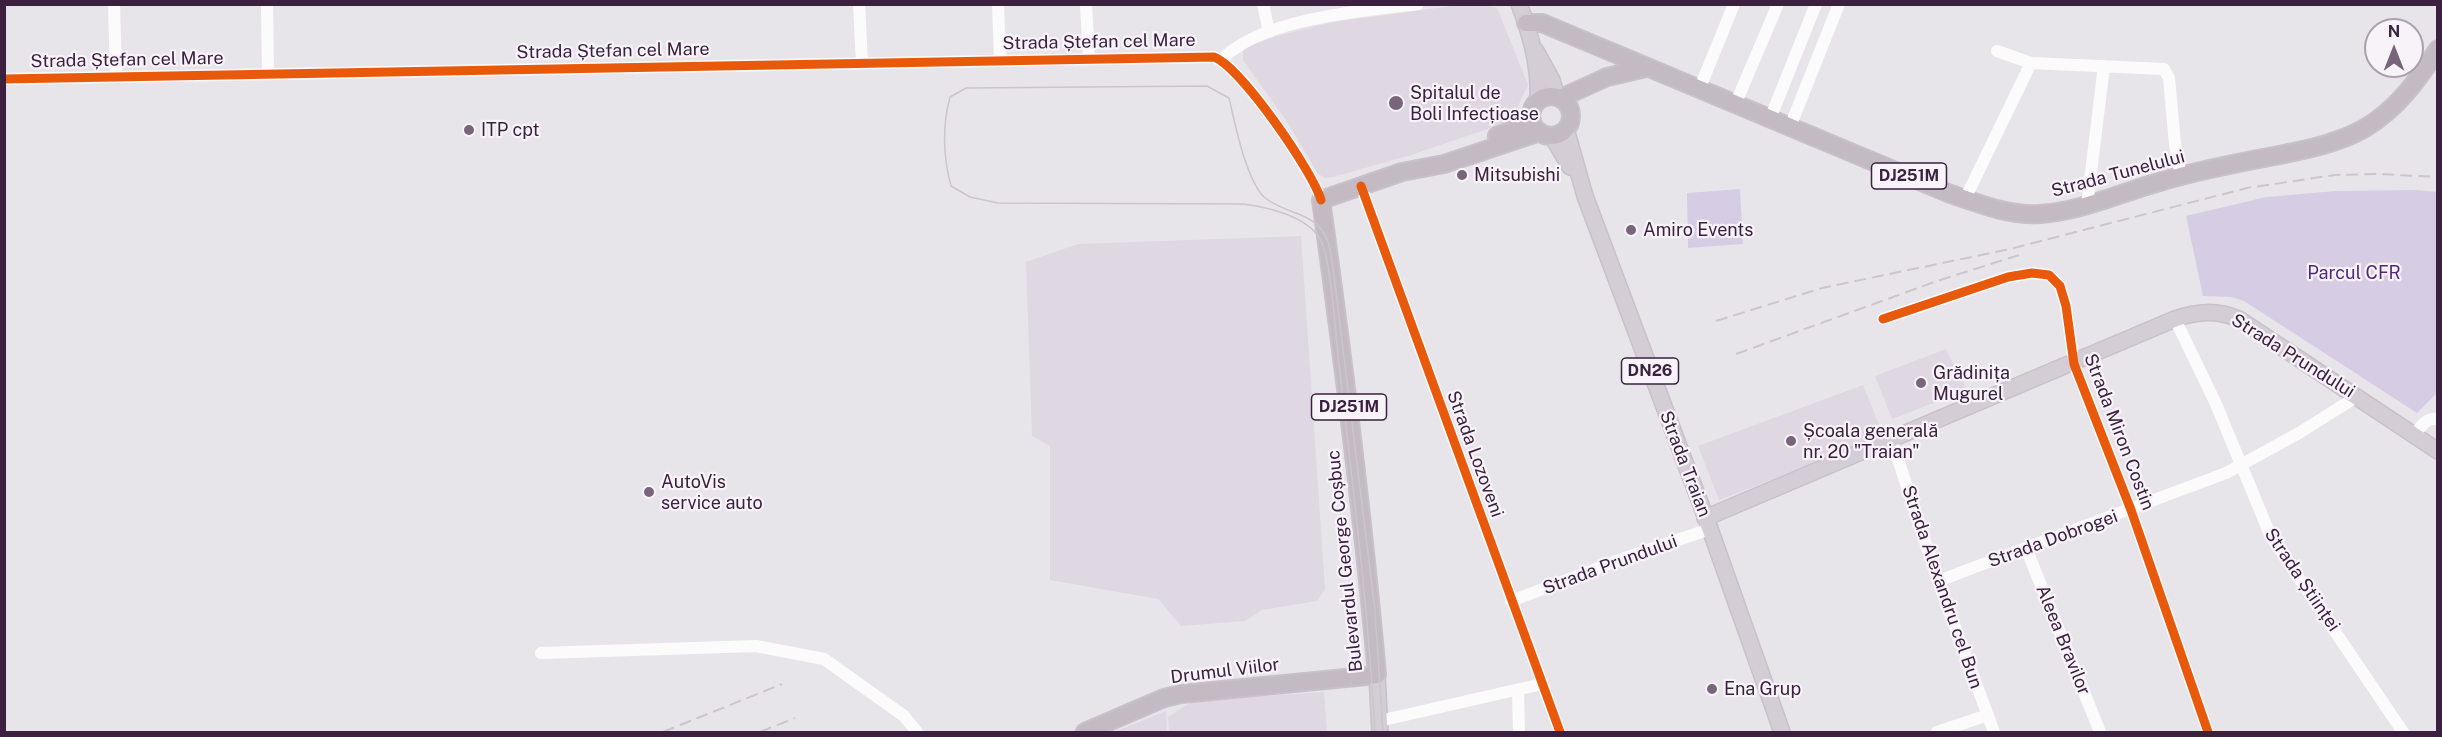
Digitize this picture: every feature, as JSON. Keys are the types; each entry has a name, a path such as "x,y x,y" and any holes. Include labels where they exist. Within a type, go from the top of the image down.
{"highway":[{"name":"DJ251M","path":"1526,23 1542,23 1646,68"},
{"name":"Strada Tunelului","path":"1646,68 1965,199 1985,206 2024,214 2056,212 2087,205 2181,176 2332,142 2363,129 2395,106 2411,89 2438,48"},
{"path":"1548,129 1532,109 1544,97 1563,102 1582,90 1620,73 1646,68"},
{"path":"1321,200 1509,132 1548,129 1571,119 1563,102"},
{"name":"Bulevardul George Coșbuc","path":"1321,200 1345,377 1377,675"},
{"name":"Drumul Viilor","path":"1084,732 1164,698 1181,694 1377,675"}],"main road":[{"path":"1519,4 1533,47 1539,86 1538,101"},
{"path":"1533,47 1543,60 1563,102"},
{"name":"Strada Traian","path":"1548,129 1585,196 1782,732"},
{"name":"Strada Prundului","path":"1707,524 1892,441 2175,320 2187,315 2213,312 2239,319 2438,451"},
{"name":"Bulevardul George Coșbuc","path":"1377,675 1380,727"}],"street":[{"path":"114,4 116,76"},
{"path":"267,4 268,74"},
{"path":"859,4 862,63"},
{"path":"998,4 1000,61"},
{"path":"1086,4 1089,59"},
{"path":"1263,4 1269,32"},
{"name":"Strada Ștefan cel Mare","path":"4,79 1202,57 1221,60 1237,45 1269,32 1343,13 1418,4"},
{"path":"1699,90 1734,4"},
{"path":"1735,105 1778,4"},
{"path":"1770,119 1816,4"},
{"path":"1790,128 1839,4"},
{"path":"1997,51 2031,63 2159,68 2167,71 2181,176"},
{"name":"Bulevardul George Coșbuc","path":"1221,60 1239,77 1268,115 1313,182 1321,200"},
{"path":"1965,199 2031,63"},
{"path":"2087,205 2104,66"},
{"name":"Strada Lozoveni","path":"1361,186 1560,732"},
{"name":"Strada Miron Costin","path":"1883,319 2008,277 2032,273 2049,275 2060,286 2074,364 2131,510 2208,732"},
{"name":"Strada Științei","path":"2175,320 2216,404 2271,537 2403,732"},
{"name":"Strada Dobrogei","path":"1938,580 2131,510 2241,466 2358,396"},
{"path":"2415,434 2423,423 2434,418 2438,419"},
{"name":"Strada Alexandru cel Bun","path":"1892,441 1938,580 1994,732"},
{"name":"Strada Prundului","path":"1511,601 1707,524"},
{"name":"Aleea Bravilor","path":"2026,548 2100,732"},
{"path":"542,653 756,646 824,658 904,716 917,732"},
{"path":"1380,727 1542,684"},
{"path":"1518,690 1519,732"},
{"path":"1937,732 1988,715"}],"shaded area":[{"name":"Spitalul de Boli Infecțioase","path":"1459,5 1487,5 1497,8 1528,85 1511,121 1411,155 1333,177 1326,178 1318,174 1288,123 1243,60 1243,48 1277,36 1333,22"},
{"path":"1301,236 1325,589 1317,601 1262,610 1245,621 1181,626 1158,599 1050,580 1050,446 1032,436 1026,262 1078,244"},
{"name":"Grădinița Mugurel","path":"1946,349 1967,390 1892,419 1875,376"},
{"name":"Școala generală nr. 20 \"Traian\"","path":"1863,385 1884,437 1719,500 1698,446"},
{"path":"1324,692 1327,732 1169,732 1168,717 1193,701"},
{"path":"1166,711 1167,732 1114,732"}],"green space":[{"path":"1740,189 1743,244 1688,248 1687,193"},
{"name":"Parcul CFR","path":"2336,191 2438,192 2437,393 2417,413 2244,301 2231,297 2203,296 2186,216 2266,197"}],"tram line":[{"path":"1375,732 1364,591 1332,294 1327,261 1320,239 1306,224 1286,214 1243,204 998,203 970,197 951,186 948,175 945,130 950,97 966,88 1207,86 1229,98 1247,165 1264,197 1314,222 1325,235 1331,252 1375,611 1383,732"}],"railway":[{"path":"1716,321 1822,288 2010,249 2247,188 2335,175 2377,174 2438,177"},
{"path":"1736,354 1937,281 2019,255"},
{"path":"663,732 782,684"},
{"path":"760,732 795,718"}],"cycle path":[{"path":"4,79 1214,57 1226,65 1258,99 1305,167 1321,200"},
{"path":"1361,186 1560,732"},
{"path":"1883,319 2008,277 2032,273 2049,275 2060,286 2066,306 2074,364 2131,510 2208,732"}],"place":[{"name":"Spitalul de Boli Infecțioase","path":"1396,103"},
{"name":"ITP cpt","path":"469,130"},
{"name":"Mitsubishi","path":"1462,175"},
{"name":"Amiro Events","path":"1631,230"},
{"name":"Grădinița Mugurel","path":"1921,383"},
{"name":"Școala generală nr. 20 \"Traian\"","path":"1791,441"},
{"name":"AutoVis service auto","path":"649,492"},
{"name":"Ena Grup","path":"1712,689"}]}
